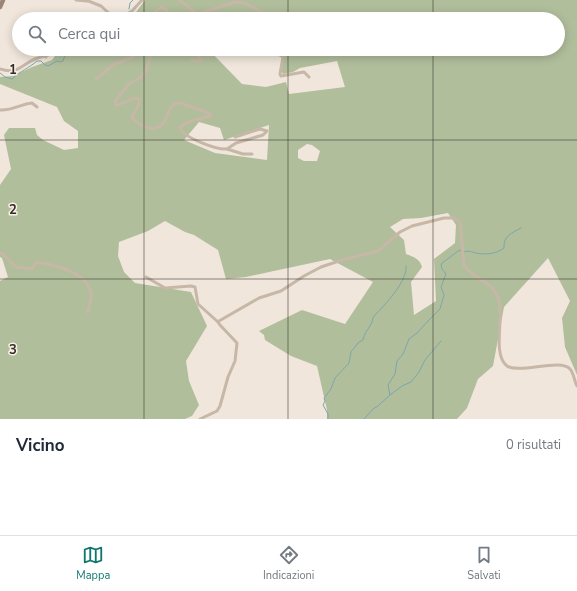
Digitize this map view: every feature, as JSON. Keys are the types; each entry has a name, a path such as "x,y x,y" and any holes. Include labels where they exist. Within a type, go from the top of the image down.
{"main road":[{"path":"0,7 3,0"}],"street":[{"path":"76,0 95,2 108,12"},
{"path":"130,12 142,0"},
{"path":"179,0 187,4 193,12"},
{"path":"207,12 236,2 244,3 262,12"},
{"path":"155,12 161,7 163,7 167,12"},
{"path":"96,79 102,76 113,65 130,60 134,56"},
{"path":"150,56 147,69 141,77 128,85 122,91 115,101 114,104 116,106 133,99 140,99 139,106 132,118 146,128 152,129 160,126 164,122 170,108 176,103 209,113 211,116 196,120 180,128 188,136 216,148 227,149 243,154 252,154"},
{"path":"192,60 201,60 198,56"},
{"path":"281,56 281,76 304,72 309,77"},
{"path":"0,69 11,72 34,59 46,57"},
{"path":"0,110 14,109 24,104 32,103 37,106"},
{"path":"227,149 236,143 263,135 267,131 260,129 235,137"},
{"path":"218,322 259,298 281,291 321,267 378,251 400,232 412,226 444,218 454,218 460,222 464,265 476,278 490,285 499,301 499,351 503,360 507,365 513,368 539,366 566,367 570,369 577,386"},
{"path":"0,253 3,254 16,267 32,269 36,262 58,266 73,272 86,284 91,294 88,312"},
{"path":"146,277 165,288 195,287 198,304 218,322 237,343 235,361 226,383 220,406 217,411 200,419"}],"green space":[{"path":"145,0 577,0 577,375 565,347 562,318 570,301 548,258 504,307 493,366 478,379 467,408 457,419 327,419 327,410 317,366 291,356 265,340 264,335 259,331 302,310 345,324 373,282 330,259 246,277 226,279 218,250 194,235 185,232 165,221 148,231 119,242 118,256 124,272 135,283 191,292 207,326 186,361 189,381 199,405 192,416 185,419 0,419 0,281 8,277 2,258 0,257 0,185 11,169 4,135 9,128 35,128 37,135 43,140 64,150 78,148 78,131 64,121 57,107 0,84 0,77 13,76 52,60 55,56 215,56 242,84 266,87 286,82 289,94 345,87 337,61 300,68 293,72 283,74 281,71 284,57 565,56 565,12 136,12","holes":["199,122 220,128 224,140 269,125 267,160 215,153 184,140","307,144 312,145 320,151 317,161 304,161 298,158 298,150","448,213 456,225 455,243 434,259 436,301 414,315 411,282 422,267 418,260 406,254 404,240 390,227 403,219 421,218"]}],"waterway":[{"path":"129,9 130,3 133,0"},
{"path":"0,73 5,77 12,79 37,61 41,61 48,66 57,61 63,61 65,56"},
{"path":"464,252 469,251 480,254 498,252 504,248 505,241 509,235 521,228"},
{"path":"364,419 373,409 390,395 388,385 395,374 397,361 403,354 409,339 417,333 440,309 444,295 441,287 446,274 442,269 441,264 461,250"},
{"path":"328,419 328,414 323,405 325,401 324,398 331,389 335,378 349,363 351,352 358,343 363,340 365,333 372,323 373,317 389,300 399,286 406,272 406,266"},
{"path":"390,395 402,386 411,382 419,372 425,360 441,341"}]}
